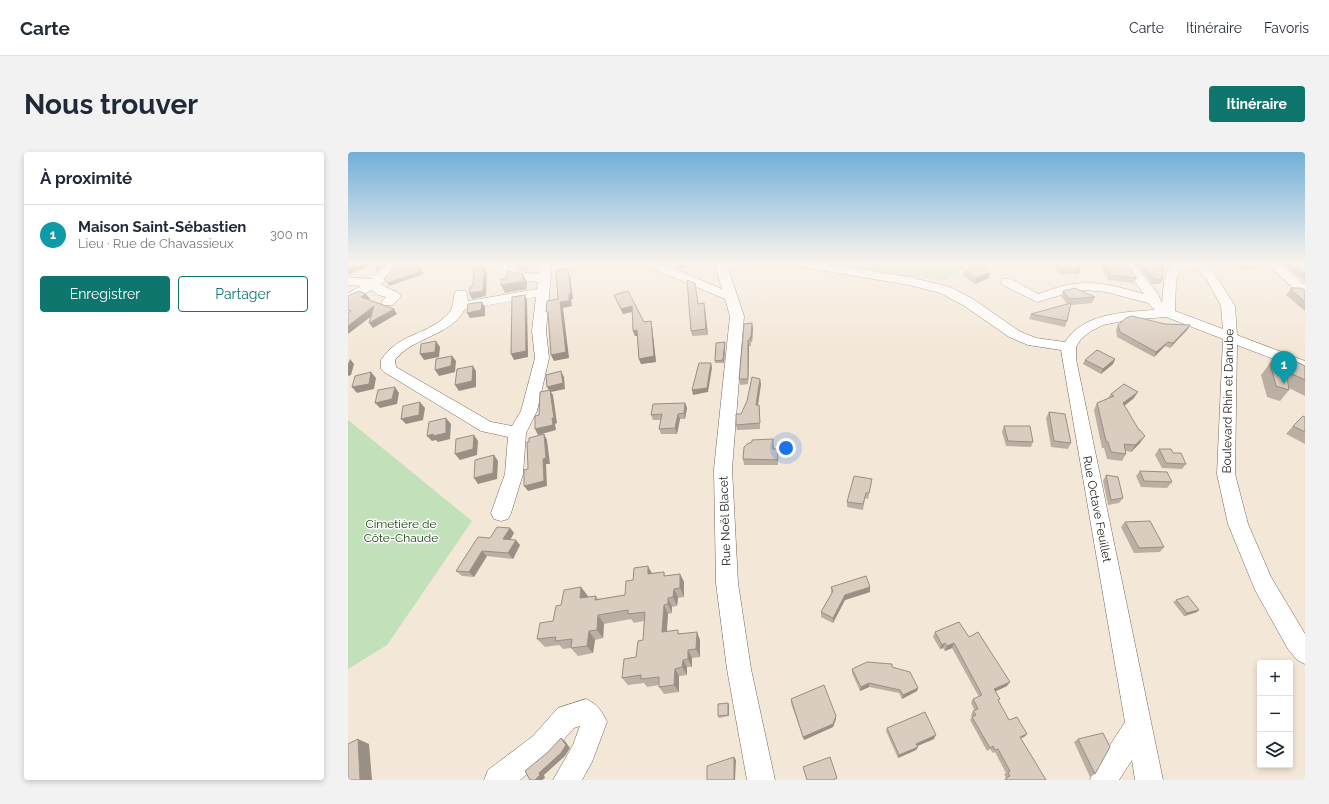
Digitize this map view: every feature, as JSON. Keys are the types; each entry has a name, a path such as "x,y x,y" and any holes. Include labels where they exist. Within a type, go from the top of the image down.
{"street":[{"path":"348,298 359,291"},
{"path":"382,291 395,296 388,302"},
{"path":"509,291 461,300 448,322 406,343 394,351 388,360 389,369 487,427 518,433"},
{"path":"501,513 514,474 518,433 529,411 542,358 539,331 543,291"},
{"path":"717,291 731,297"},
{"name":"Rue Noël Blacet","path":"729,291 737,316 723,469 728,583 738,668 761,780"},
{"path":"948,291 968,302 1014,334 1033,342 1069,347 1076,336 1087,327 1103,321 1119,317 1168,313"},
{"path":"1024,291 1037,298 1060,291"},
{"path":"1115,291 1154,301"},
{"path":"1148,291 1155,304 1168,313 1305,366"},
{"path":"1168,313 1169,291"},
{"name":"Boulevard Rhin et Danube","path":"1219,291 1228,306 1230,336 1226,474 1238,524 1263,583 1296,641 1305,652"},
{"name":"Rue Octave Feuillet","path":"1069,347 1070,367 1149,780"},
{"path":"498,780 542,745 567,717 586,712 594,722 583,753 567,780"},
{"path":"1104,780 1138,725"}],"green space":[{"name":"Cimetière de Côte-Chaude","path":"348,420 472,521 387,645 348,669"}],"building":[{"path":"360,291 366,294 361,297 394,309 369,323 374,306 348,326 348,313 351,311 348,310 348,296"},
{"path":"557,291 571,291 569,294 569,301 560,302 566,352 551,355 548,312 546,312 547,301 558,299"},
{"path":"628,291 644,322 651,321 654,356 639,359 637,330 633,331 632,306 621,309 614,295"},
{"path":"688,291 696,291 698,304 704,303 706,329 691,331"},
{"path":"1063,291 1082,291 1095,297 1070,299"},
{"path":"1293,291 1305,291 1305,302"},
{"path":"525,295 526,351 511,354 512,297"},
{"path":"482,302 481,310 467,313 468,304"},
{"path":"1071,303 1067,321 1031,314"},
{"path":"1132,316 1165,324 1190,325 1173,343 1168,342 1156,352 1120,332 1118,325 1126,318"},
{"path":"752,323 751,337 750,340 748,340 748,379 739,379 744,324"},
{"path":"436,341 435,352 420,354 421,344"},
{"path":"725,342 723,360 715,361 716,343"},
{"path":"1097,350 1115,359 1103,369 1085,360"},
{"path":"1280,354 1305,366 1305,380 1286,371 1289,390 1276,386 1270,363"},
{"path":"452,356 451,366 435,370 436,359"},
{"path":"699,363 711,363 707,388 692,390"},
{"path":"473,366 472,381 455,385 457,369"},
{"path":"561,371 563,383 547,387 546,375"},
{"path":"371,372 369,384 352,387 355,376"},
{"path":"752,377 760,379 756,405 759,405 760,423 736,425 736,414 741,414 747,401"},
{"path":"1124,384 1138,392 1123,403 1139,430 1145,436 1135,445 1124,444 1126,454 1111,452 1108,442 1106,441 1097,403 1114,396 1111,394"},
{"path":"395,387 392,399 375,403 378,390"},
{"path":"550,390 554,418 552,418 553,425 535,429 535,416 539,415 540,392"},
{"path":"420,402 419,415 401,419 403,406"},
{"path":"685,403 684,413 678,414 675,428 659,429 662,414 651,415 653,404"},
{"path":"1049,412 1065,414 1071,443 1054,441"},
{"path":"1303,416 1305,417 1305,432 1293,426"},
{"path":"446,418 446,433 427,436 429,422"},
{"path":"1004,426 1030,426 1033,442 1008,441"},
{"path":"544,434 546,458 543,459 544,481 524,486 524,470 528,469 527,442 529,442 529,438"},
{"path":"474,435 473,449 455,454 456,439"},
{"path":"773,439 773,449 777,449 778,460 743,459 744,447 752,442 752,440"},
{"path":"1159,449 1171,449 1173,453 1181,453 1186,464 1166,463"},
{"path":"494,455 493,473 474,478 475,460"},
{"path":"1140,471 1167,472 1172,482 1144,481"},
{"path":"1106,475 1118,477 1123,498 1111,500"},
{"path":"854,476 872,479 869,493 866,493 863,504 847,502"},
{"path":"1150,521 1164,547 1139,548 1125,522"},
{"path":"497,527 510,528 503,539 516,540 508,553 482,551 469,572 456,571 478,537 490,538"},
{"path":"648,566 648,574 664,572 664,576 680,574 680,588 674,589 673,597 668,598 668,604 664,605 662,632 678,630 678,634 697,632 696,649 688,650 688,659 683,660 682,667 675,669 674,685 659,687 659,677 641,679 641,675 622,678 624,659 636,657 638,641 643,640 645,612 628,614 628,610 598,615 597,630 589,631 587,646 571,648 572,639 555,641 556,637 537,639 540,623 553,621 556,606 561,605 564,590 581,587 580,598 596,596 595,600 625,595 626,581 633,580 634,568"},
{"path":"866,576 870,587 845,595 833,618 821,612 833,591 831,587"},
{"path":"1188,596 1199,610 1187,613 1176,600"},
{"path":"959,622 969,637 978,632 1010,682 994,689 1000,699 998,700 1009,720 1017,717 1027,734 1020,737 1046,780 1007,780 1006,778 1010,776 1008,772 1010,771 998,749 995,750 993,746 990,748 972,717 976,715 973,711 978,709 973,699 982,695 954,643 947,646 945,643 942,645 935,632"},
{"path":"867,662 892,664 892,667 910,672 918,688 903,695 900,690 869,683 861,687 852,669"},
{"path":"824,685 836,716 833,724 803,737 791,699"},
{"path":"728,703 728,715 718,716 718,704"},
{"path":"925,712 936,735 916,744 918,747 899,755 887,728"},
{"path":"1103,733 1110,747 1095,774 1078,739"},
{"path":"561,738 566,745 561,753 539,773 540,775 535,780 530,780 525,771 548,752"},
{"path":"358,739 360,780 348,780 348,744"},
{"path":"734,757 734,780 707,780 707,766"},
{"path":"830,757 837,778 833,780 807,780 803,767"}],"place":[{"name":"Maison Saint-Sébastien","path":"1284,384"}]}
